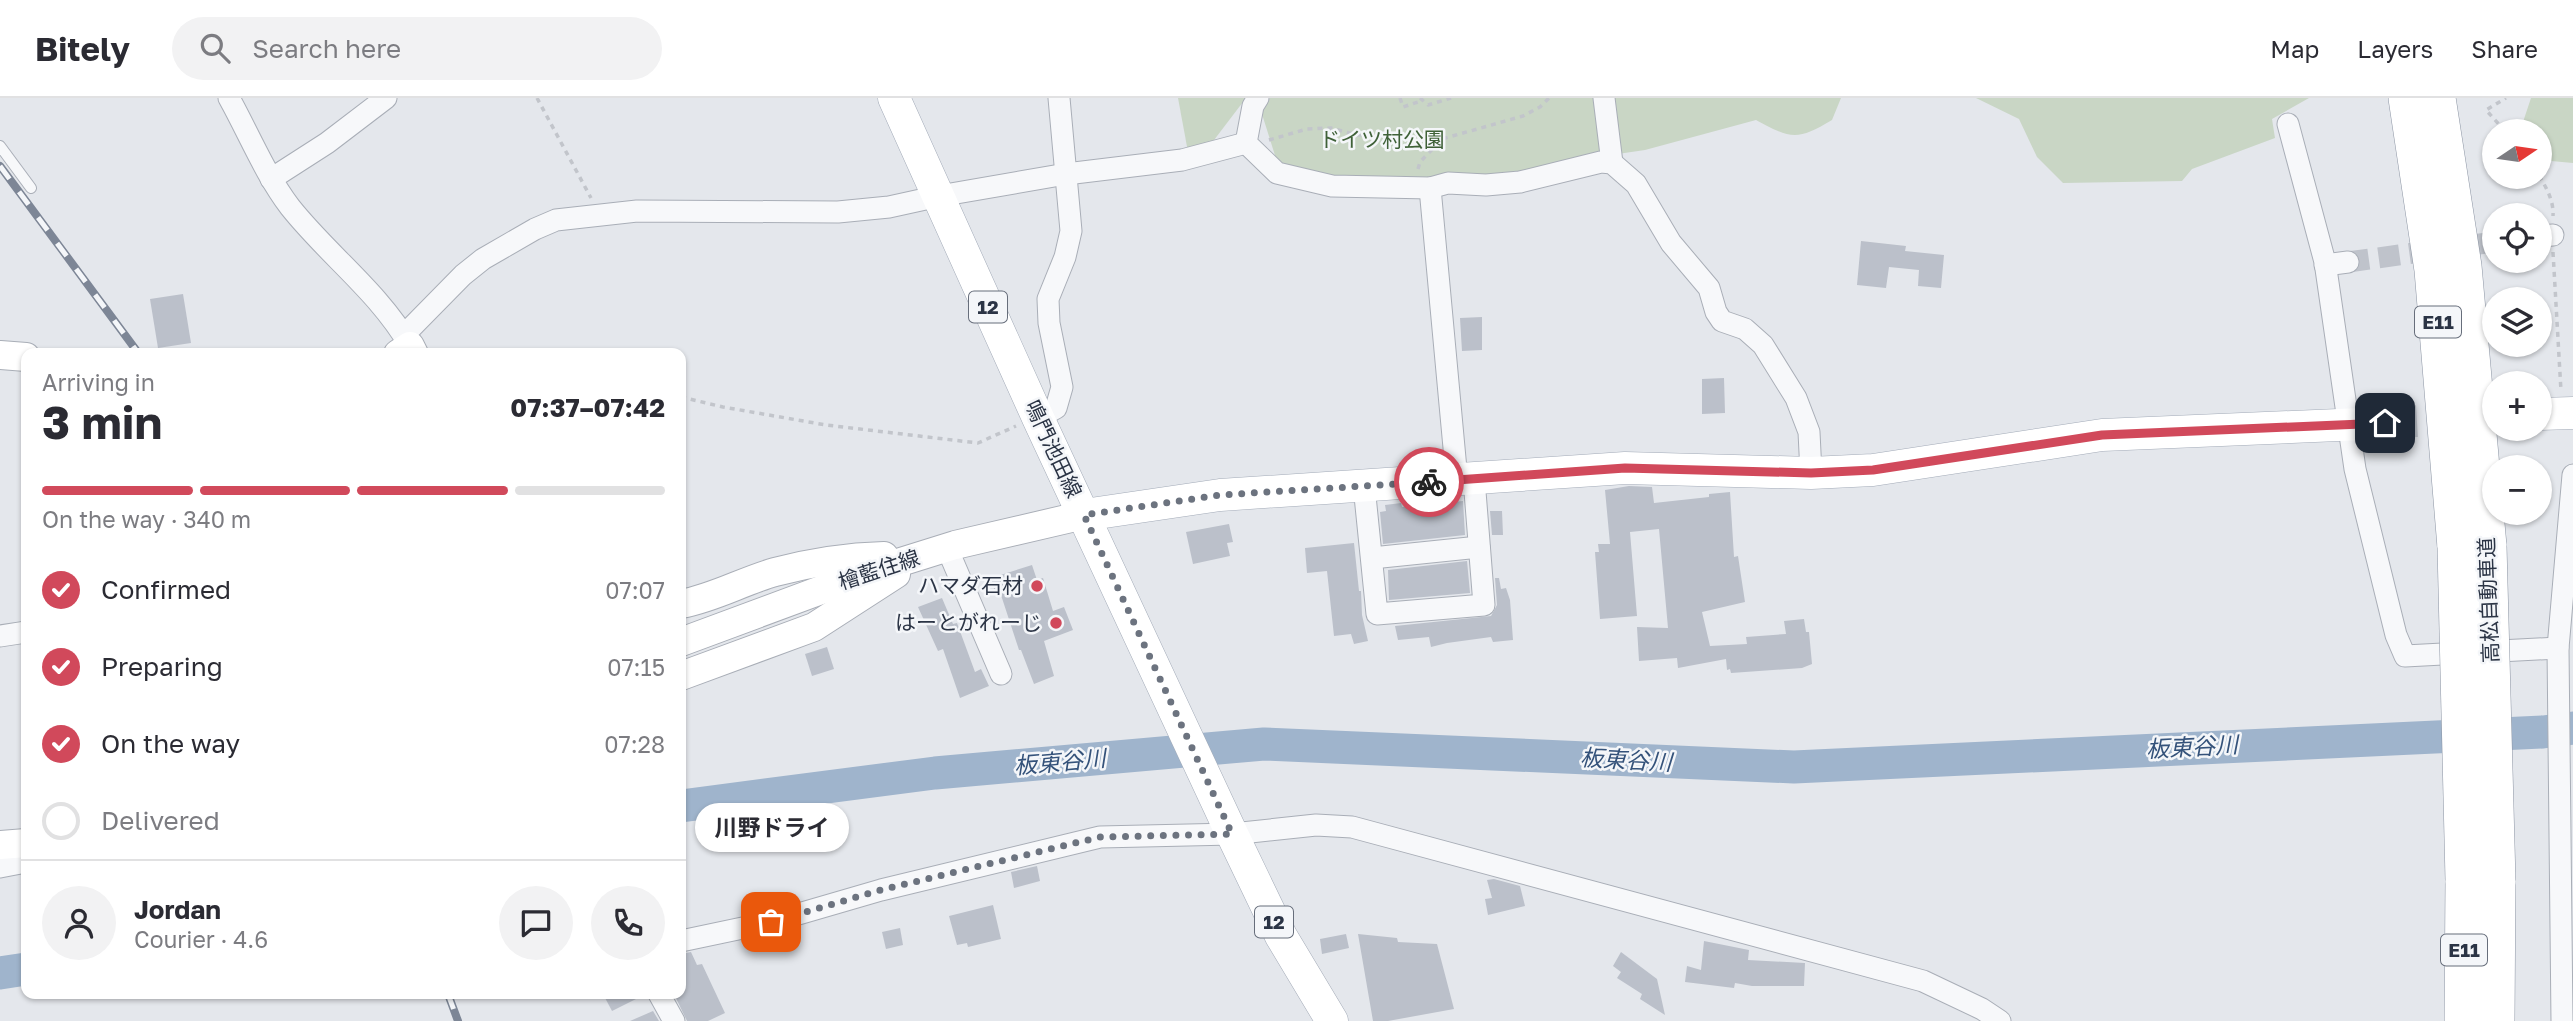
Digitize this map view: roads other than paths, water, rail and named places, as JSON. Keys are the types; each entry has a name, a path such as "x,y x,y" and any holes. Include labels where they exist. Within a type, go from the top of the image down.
{"highway":[{"path":"2392,98 2432,270"},
{"name":"高松自動車道","path":"2407,98 2472,547"},
{"name":"高松自動車道","path":"2437,98 2463,266 2480,881 2496,1021"},
{"name":"高松自動車道","path":"2463,1021 2480,881"}],"main road":[{"name":"鳴門池田線","path":"894,98 1038,418 1281,936 1332,1021"},
{"path":"0,355 21,357"},
{"path":"1084,515 1220,495 1625,468 1811,473 1873,470 2102,435 2385,423"},
{"name":"檜藍住線","path":"686,640 804,595 936,551 1084,515"},
{"path":"686,603 774,572 863,556 936,551"},
{"path":"686,674 814,627 936,551"},
{"path":"0,845 21,843"}],"street":[{"path":"229,98 271,179 289,206 379,300 407,347 463,275 483,259 556,219 637,211 838,212 889,207 1066,174 1182,160 1246,144"},
{"path":"271,179 327,143 386,98"},
{"path":"1038,418 1056,408 1062,387 1049,323 1048,299 1065,257 1071,231 1059,98"},
{"path":"1246,144 1253,106 1258,98"},
{"path":"1604,98 1612,163"},
{"path":"2288,124 2325,265 2358,482 2396,635 2405,656 2558,652"},
{"path":"1246,144 1276,173 1332,186 1424,188 1448,183 1486,185 1520,182 1601,162 1612,163 1636,184 1671,243 1709,288 1716,312 1722,321 1745,329 1763,345 1796,398 1809,432 1811,473"},
{"path":"1364,486 1377,614 1484,606 1479,547 1466,479 1424,188"},
{"path":"2325,265 2348,262"},
{"path":"2562,1021 2558,652 2573,475"},
{"path":"1372,558 1479,547"},
{"path":"936,551 1001,674"},
{"path":"0,635 21,633"},
{"path":"686,940 771,922 893,887 1100,837 1229,826 1352,827 1923,981 1982,1009 2000,1021"},
{"path":"0,867 21,863"},
{"path":"662,999 674,1021"}],"lane":[{"path":"0,146 32,188"}],"waterway":[{"name":"板東谷川","path":"686,805 935,773 1264,744 1794,767 2543,732 2573,728"},
{"name":"板東谷川","path":"0,973 21,970"}],"tunnel":[{"path":"2348,262 2482,244"},
{"path":"2385,423 2471,418"}],"railway":[{"path":"0,166 135,348"},
{"path":"450,999 458,1021"}],"place":[{"name":"ハマダ石材","path":"1037,586"},
{"name":"はーとがれーじ","path":"1056,623"},
{"name":"川野ドライ","path":"771,922"}],"park label":[{"name":"ドイツ村公園","path":"1382,140"}]}
